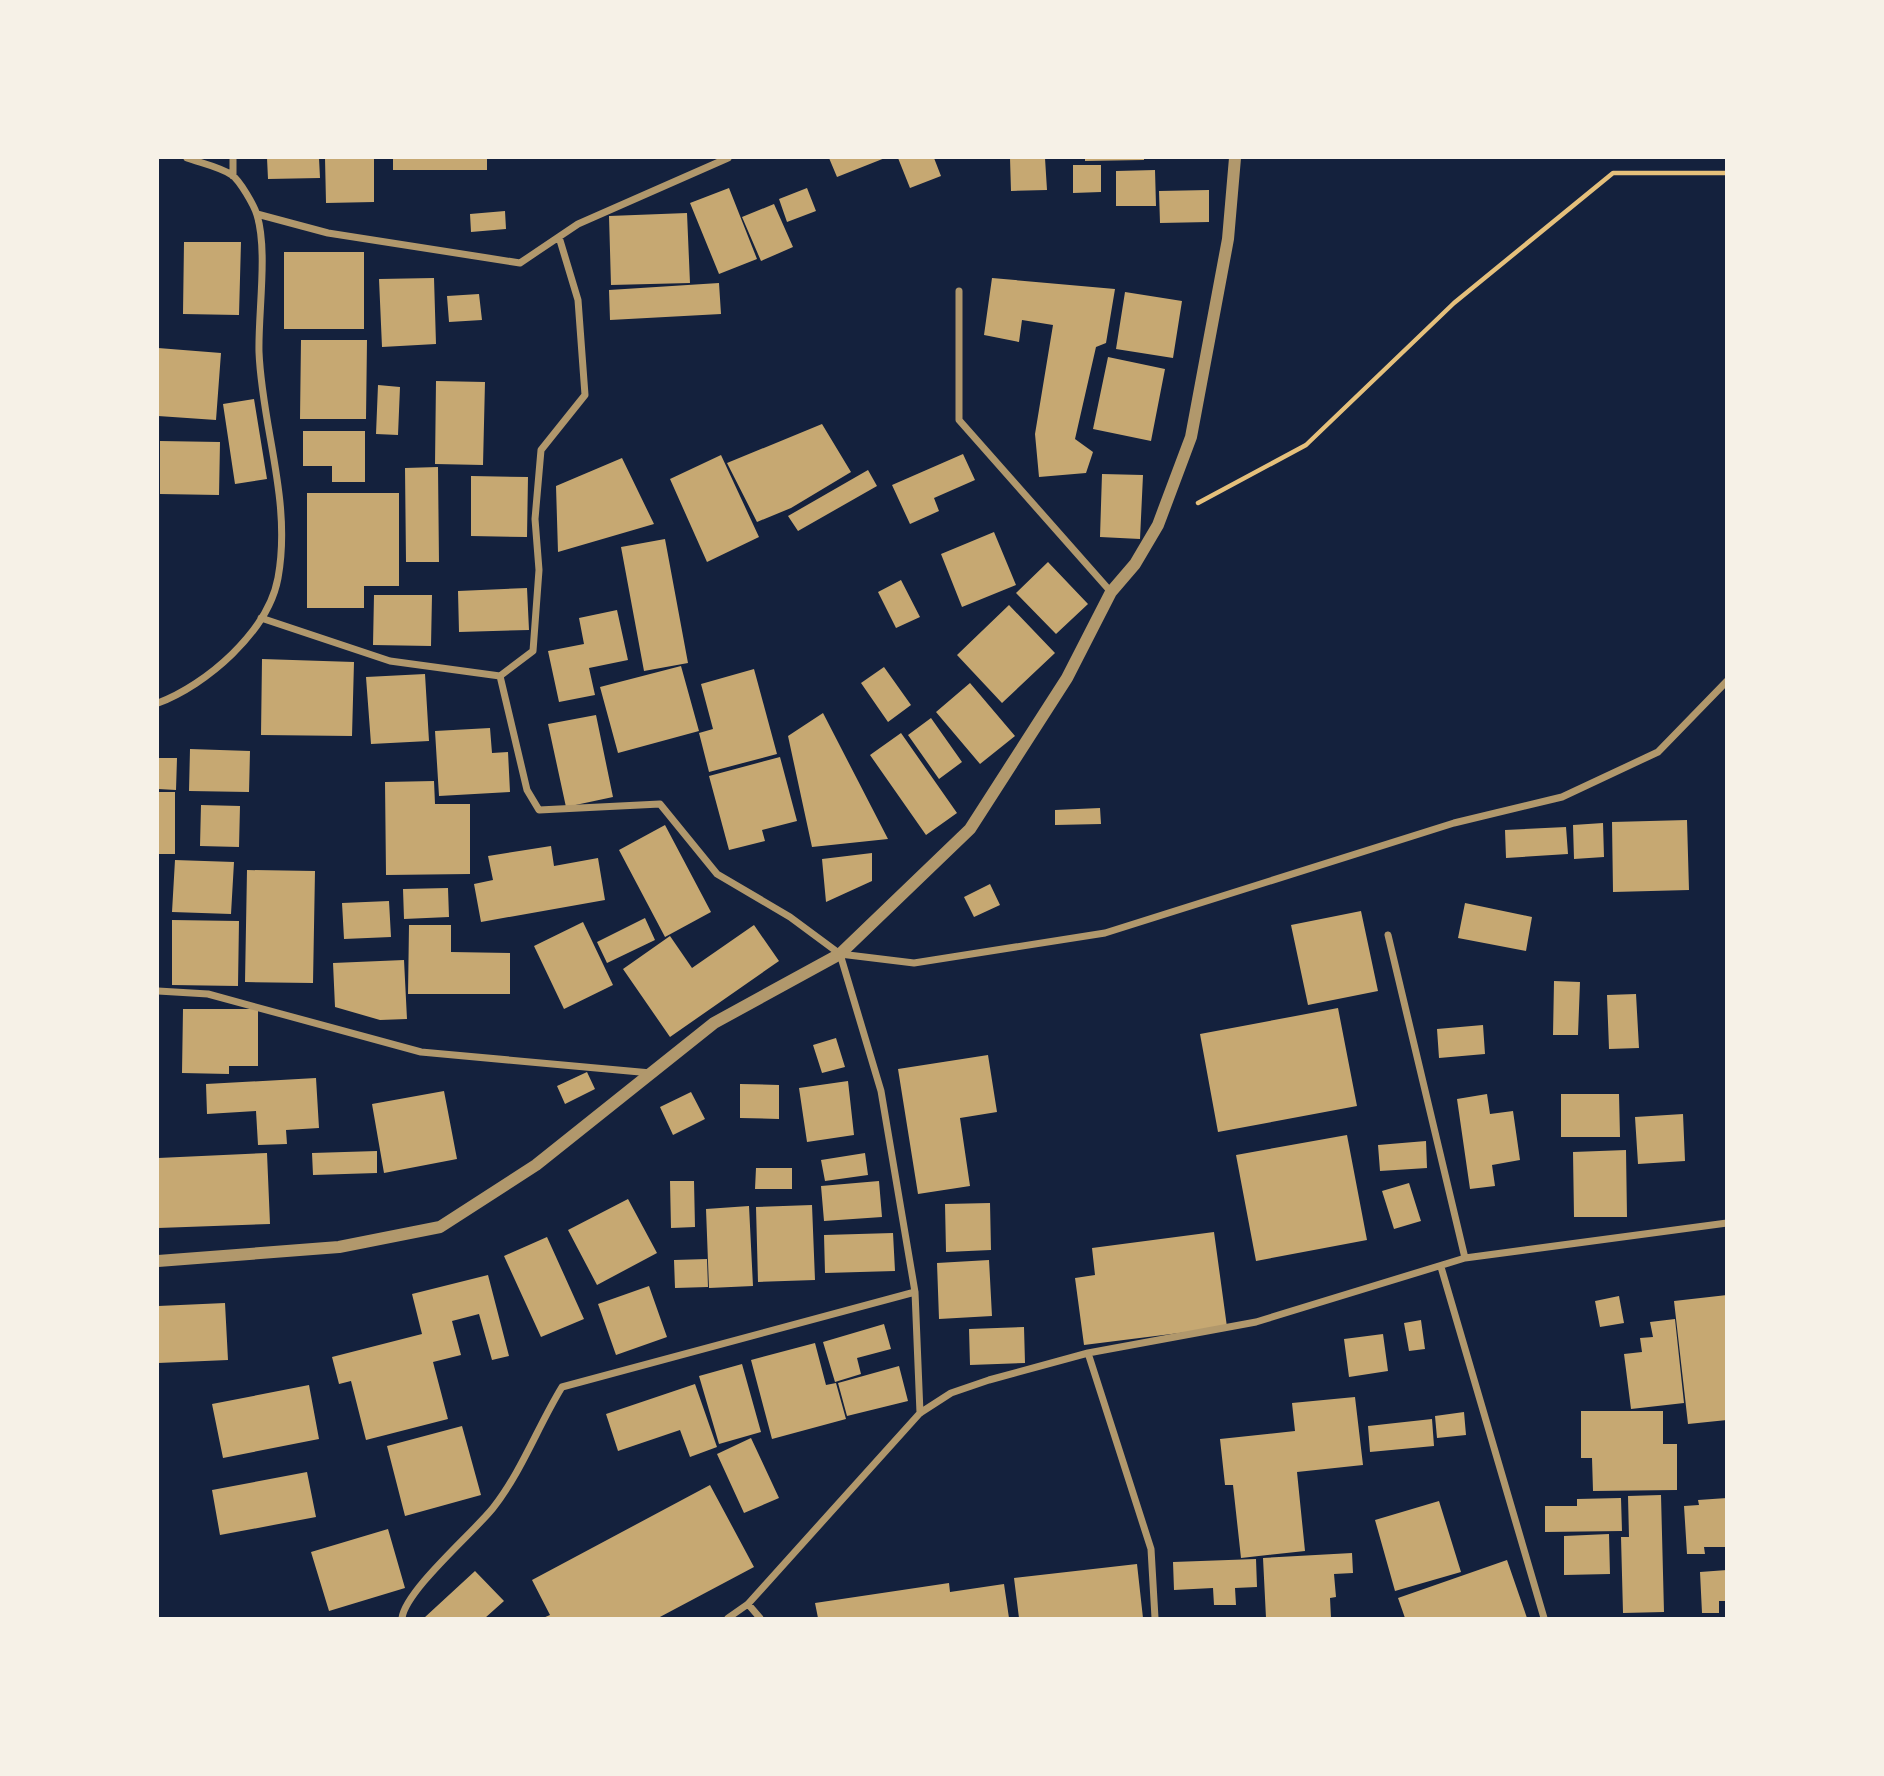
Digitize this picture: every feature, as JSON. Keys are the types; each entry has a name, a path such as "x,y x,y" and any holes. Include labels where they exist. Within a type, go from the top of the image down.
{"street":[{"path":"187,158 233,176"},
{"path":"158,703 180,695 227,662 261,618 278,580 281,498 259,355 261,252 257,214 233,176 233,158"},
{"path":"257,214 328,233 520,262 578,224 728,158"},
{"path":"158,1261 339,1247 440,1227 536,1165 714,1023 840,954 970,829 1068,678 1111,592 1135,564 1158,525 1191,437 1228,239 1235,158"},
{"path":"261,618 390,661 500,676 533,652 539,570 535,519 541,450 585,395 578,300 559,237"},
{"path":"959,291 959,420 1111,592"},
{"path":"500,676 527,789 539,810 660,804 717,874 790,917 840,954 914,963 1105,933 1454,822 1562,797 1658,752 1727,681"},
{"path":"1388,935 1465,1258"},
{"path":"840,954 881,1091 915,1292 920,1413"},
{"path":"158,990 208,994 421,1052 652,1073"},
{"path":"728,1619 748,1604 920,1413 951,1393 1088,1353 1256,1321 1465,1258 1727,1223"},
{"path":"1441,1267 1544,1619"},
{"path":"402,1619 414,1595 499,1499 517,1472 536,1429 562,1387 915,1292"},
{"path":"1088,1353 1151,1549 1155,1619"},
{"path":"748,1604 760,1619"}],"path":[{"path":"1158,525 1306,445 1454,303 1614,173 1727,173"}],"building":[{"path":"267,158 319,158 320,178 268,179"},
{"path":"325,158 374,158 374,202 326,203"},
{"path":"393,158 487,158 487,170 393,170"},
{"path":"829,158 885,158 837,177"},
{"path":"898,158 934,158 941,176 910,188"},
{"path":"1010,158 1045,158 1047,190 1011,191"},
{"path":"1085,158 1144,158 1144,160 1085,161"},
{"path":"1073,165 1101,165 1101,192 1073,193"},
{"path":"1155,170 1156,206 1116,206 1116,171"},
{"path":"729,188 757,259 719,274 690,203"},
{"path":"807,188 816,211 787,222 779,199"},
{"path":"1209,190 1209,222 1160,223 1159,191"},
{"path":"774,204 793,247 761,261 742,217"},
{"path":"505,211 506,229 471,232 470,214"},
{"path":"687,213 690,283 611,285 609,216"},
{"path":"184,242 241,242 239,315 183,314"},
{"path":"284,252 364,252 364,329 284,329"},
{"path":"434,278 436,344 382,347 379,279"},
{"path":"992,278 1115,289 1106,343 1096,347 1075,439 1093,452 1086,473 1039,477 1035,434 1053,325 1022,320 1019,342 984,335"},
{"path":"719,283 721,314 610,320 609,290"},
{"path":"1125,292 1182,301 1173,358 1116,349"},
{"path":"479,294 482,320 449,322 447,296"},
{"path":"301,340 367,340 366,419 300,419"},
{"path":"158,348 221,353 216,420 158,416"},
{"path":"1108,357 1165,369 1151,441 1093,429"},
{"path":"436,381 485,382 483,465 435,464"},
{"path":"378,385 400,387 398,435 376,434"},
{"path":"254,399 267,479 235,484 223,404"},
{"path":"822,424 851,472 791,508 757,522 727,463"},
{"path":"303,431 365,431 365,482 332,482 332,466 303,466"},
{"path":"160,441 220,442 219,495 160,494"},
{"path":"963,454 975,480 934,498 939,511 910,524 892,485"},
{"path":"721,455 759,537 707,562 670,479"},
{"path":"622,458 654,524 558,552 556,486"},
{"path":"438,467 439,562 406,562 405,468"},
{"path":"868,470 877,486 798,531 788,516"},
{"path":"1102,474 1143,475 1140,539 1100,537"},
{"path":"471,476 528,477 527,537 471,536"},
{"path":"307,493 399,493 399,586 364,586 364,608 307,608"},
{"path":"994,532 1016,585 962,607 941,554"},
{"path":"665,539 688,663 644,671 621,547"},
{"path":"1048,562 1088,604 1056,634 1016,593"},
{"path":"901,580 920,617 896,628 878,592"},
{"path":"527,588 529,630 459,632 458,591"},
{"path":"374,595 432,595 431,646 373,645"},
{"path":"1009,605 1055,653 1002,703 957,655"},
{"path":"617,610 628,660 589,668 595,695 559,702 548,651 584,644 579,618"},
{"path":"262,659 354,662 352,736 261,735"},
{"path":"681,666 699,731 618,753 600,687"},
{"path":"884,667 911,705 888,722 861,683"},
{"path":"754,669 777,754 709,772 699,733 713,729 701,684"},
{"path":"425,674 429,741 371,744 366,677"},
{"path":"970,683 1015,736 980,764 936,712"},
{"path":"823,713 888,839 812,847 788,736"},
{"path":"596,715 613,797 566,807 548,724"},
{"path":"931,718 962,762 939,779 908,735"},
{"path":"490,728 492,753 508,752 510,792 439,796 435,731"},
{"path":"901,733 957,813 926,835 870,755"},
{"path":"190,749 250,751 249,792 189,791"},
{"path":"780,757 797,821 762,830 765,841 729,850 709,776"},
{"path":"158,758 177,758 176,790 158,789"},
{"path":"434,781 435,804 470,804 470,874 386,875 385,782"},
{"path":"158,792 175,792 175,854 158,854"},
{"path":"201,805 240,806 239,847 200,846"},
{"path":"1100,808 1101,824 1055,825 1055,810"},
{"path":"1687,820 1689,890 1613,892 1612,822"},
{"path":"1603,823 1604,857 1574,859 1573,825"},
{"path":"665,825 711,912 665,937 619,850"},
{"path":"1566,827 1568,854 1506,858 1505,830"},
{"path":"551,846 554,866 598,858 605,900 481,922 474,884 493,880 488,856"},
{"path":"872,853 872,881 826,902 822,859"},
{"path":"175,860 234,862 231,914 172,912"},
{"path":"247,870 315,871 313,983 245,982"},
{"path":"990,884 1000,905 974,917 964,897"},
{"path":"448,888 449,917 404,919 403,889"},
{"path":"389,901 391,937 344,939 342,903"},
{"path":"1465,903 1532,917 1526,951 1458,938"},
{"path":"1361,911 1378,991 1308,1005 1291,925"},
{"path":"645,918 655,940 607,963 597,942"},
{"path":"172,920 239,921 238,986 172,985"},
{"path":"583,922 613,985 564,1009 534,946"},
{"path":"409,925 451,925 451,952 510,953 510,994 408,994"},
{"path":"754,925 779,961 670,1037 623,969 670,936 692,968"},
{"path":"404,960 407,1019 380,1020 335,1007 333,963"},
{"path":"1554,981 1580,982 1578,1035 1553,1035"},
{"path":"1636,994 1639,1048 1609,1049 1607,995"},
{"path":"1338,1008 1357,1106 1218,1132 1200,1034"},
{"path":"183,1009 258,1009 258,1066 229,1066 229,1074 182,1073"},
{"path":"1483,1025 1485,1054 1439,1058 1437,1029"},
{"path":"836,1038 845,1067 822,1073 813,1045"},
{"path":"988,1055 997,1112 960,1118 970,1186 918,1194 898,1069"},
{"path":"587,1072 595,1089 565,1104 557,1086"},
{"path":"316,1078 319,1128 286,1130 287,1144 258,1145 256,1111 207,1114 206,1084"},
{"path":"848,1081 854,1135 807,1142 799,1088"},
{"path":"740,1084 779,1085 779,1119 740,1118"},
{"path":"444,1091 457,1159 384,1173 372,1104"},
{"path":"691,1092 705,1119 673,1135 660,1107"},
{"path":"1487,1094 1490,1114 1513,1111 1520,1160 1492,1165 1495,1186 1470,1189 1457,1099"},
{"path":"1561,1094 1619,1094 1620,1137 1561,1137"},
{"path":"1683,1114 1685,1161 1638,1164 1635,1117"},
{"path":"1347,1135 1367,1240 1256,1261 1236,1155"},
{"path":"1426,1141 1427,1168 1380,1171 1378,1145"},
{"path":"1626,1150 1627,1217 1574,1217 1573,1152"},
{"path":"377,1151 377,1173 313,1175 312,1153"},
{"path":"267,1153 270,1224 158,1228 158,1158"},
{"path":"865,1153 868,1175 825,1181 821,1160"},
{"path":"756,1168 792,1168 792,1189 755,1189"},
{"path":"670,1181 694,1181 695,1227 671,1228"},
{"path":"879,1181 882,1217 824,1221 821,1186"},
{"path":"1409,1183 1421,1221 1394,1229 1382,1191"},
{"path":"628,1199 657,1253 597,1285 568,1230"},
{"path":"990,1203 991,1250 946,1252 945,1204"},
{"path":"812,1205 815,1280 758,1282 756,1207"},
{"path":"749,1206 753,1286 709,1288 706,1209"},
{"path":"1214,1232 1227,1327 1084,1345 1075,1278 1095,1275 1092,1248"},
{"path":"893,1233 895,1271 825,1273 824,1235"},
{"path":"547,1237 584,1319 541,1337 504,1256"},
{"path":"707,1259 708,1287 675,1288 674,1260"},
{"path":"989,1260 992,1316 939,1319 937,1263"},
{"path":"488,1275 509,1356 492,1360 479,1314 452,1321 461,1355 433,1362 448,1419 366,1440 351,1381 339,1384 332,1357 422,1334 412,1294"},
{"path":"649,1286 667,1337 616,1355 598,1304"},
{"path":"1727,1295 1727,1420 1688,1424 1674,1301"},
{"path":"1619,1296 1624,1323 1600,1327 1595,1301"},
{"path":"225,1303 228,1360 158,1363 158,1306"},
{"path":"1675,1319 1684,1403 1631,1409 1624,1354 1642,1352 1640,1338 1653,1337 1650,1322"},
{"path":"1421,1320 1425,1349 1409,1351 1404,1323"},
{"path":"884,1324 891,1349 857,1358 861,1374 835,1382 823,1342"},
{"path":"1024,1327 1025,1363 970,1365 969,1329"},
{"path":"1383,1334 1388,1371 1349,1377 1344,1339"},
{"path":"815,1343 826,1385 836,1383 846,1419 772,1439 751,1360"},
{"path":"742,1364 761,1432 719,1444 699,1376"},
{"path":"899,1366 908,1401 847,1416 838,1383"},
{"path":"695,1384 717,1447 690,1457 680,1430 618,1451 606,1414"},
{"path":"309,1385 319,1439 223,1458 212,1404"},
{"path":"1355,1397 1363,1465 1297,1472 1305,1551 1241,1558 1233,1485 1225,1485 1220,1439 1295,1431 1292,1403"},
{"path":"1581,1411 1663,1411 1663,1444 1677,1444 1677,1490 1593,1491 1592,1458 1581,1458"},
{"path":"1464,1412 1466,1435 1437,1438 1435,1416"},
{"path":"1432,1419 1434,1446 1370,1452 1368,1426"},
{"path":"462,1426 481,1495 405,1516 387,1446"},
{"path":"751,1438 779,1498 744,1513 717,1454"},
{"path":"307,1472 316,1517 220,1535 212,1490"},
{"path":"710,1485 754,1567 658,1618 543,1618 550,1615 532,1580"},
{"path":"1661,1495 1664,1612 1623,1613 1621,1537 1629,1537 1628,1496"},
{"path":"1621,1498 1622,1531 1545,1532 1545,1506 1577,1506 1577,1499"},
{"path":"1727,1498 1727,1547 1704,1547 1705,1554 1687,1554 1684,1506 1699,1505 1698,1500"},
{"path":"1439,1501 1461,1572 1395,1591 1375,1520"},
{"path":"388,1529 405,1588 329,1611 311,1552"},
{"path":"1609,1534 1610,1574 1564,1575 1564,1536"},
{"path":"1352,1553 1353,1573 1334,1574 1336,1597 1330,1598 1331,1618 1266,1618 1263,1558"},
{"path":"1256,1559 1257,1587 1235,1588 1236,1605 1214,1605 1213,1588 1174,1590 1173,1562"},
{"path":"1507,1560 1527,1618 1405,1618 1398,1598"},
{"path":"1137,1564 1143,1618 1019,1618 1014,1578"},
{"path":"1727,1570 1727,1601 1719,1601 1719,1613 1702,1613 1700,1572"},
{"path":"475,1571 504,1601 485,1618 424,1618"},
{"path":"949,1583 950,1592 1004,1584 1009,1618 818,1618 815,1603"}]}
